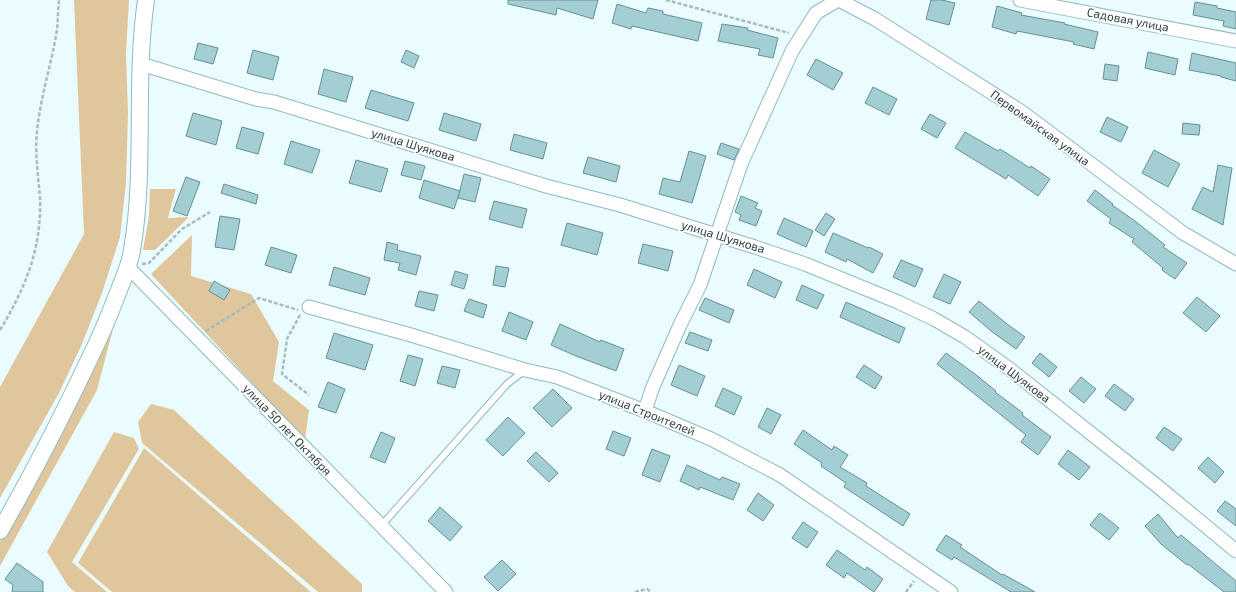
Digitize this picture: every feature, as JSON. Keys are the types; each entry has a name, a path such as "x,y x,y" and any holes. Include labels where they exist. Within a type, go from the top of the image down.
{"street":[{"path":"0,531 67,407 105,326 128,267 132,251 137,204 142,31 146,0"},
{"path":"645,411 652,389 680,325 700,285 741,164 792,51 816,13 839,0"},
{"name":"Первомайская улица","path":"839,0 875,19 1022,112 1183,233 1236,264"},
{"name":"Садовая улица","path":"1020,0 1236,41"},
{"name":"улица Шуякова","path":"141,64 256,99 274,102 546,186 620,205 716,235 805,264 898,302 934,319 959,334 1011,370 1156,485 1236,551"},
{"name":"улица 50 лет Октября","path":"128,267 446,592"},
{"name":"улица Строителей","path":"306,309 411,335 525,370 557,377 645,411 711,439 780,475 951,592"}],"lane":[{"path":"380,526 507,384 525,370"}],"path":[{"path":"0,330 21,293 30,268 39,226 40,199 36,155 38,123 57,29 59,0"},
{"path":"666,0 801,37"},
{"path":"128,267 148,263 182,229 210,212"},
{"path":"205,332 259,298 306,309"},
{"path":"306,309 298,316 288,338 282,374 309,395"},
{"path":"635,592 647,589 651,592"}],"shaded area":[{"path":"74,0 129,0 126,53 128,113 126,183 120,237 102,293 82,344 59,393 0,498 0,387 84,234"},
{"path":"150,189 176,189 168,218 189,217 155,250 143,250 149,216"},
{"path":"192,235 191,276 251,294 279,342 273,381 309,410 305,440 151,274"},
{"path":"113,329 97,390 0,566 0,542"},
{"path":"151,404 174,410 362,584 362,592 318,592 142,443 138,422"},
{"path":"114,432 134,438 139,449 72,562 107,592 75,592 68,586 47,552"},
{"path":"144,448 311,592 112,592 78,563"}],"building":[{"path":"508,0 598,0 593,19 557,8 556,15 508,4"},
{"path":"931,0 942,0 955,3 949,25 926,19"},
{"path":"1195,2 1217,6 1217,8 1236,12 1236,29 1223,26 1224,21 1193,15"},
{"path":"617,4 646,13 648,8 663,11 663,14 702,23 698,41 632,26 631,29 612,23"},
{"path":"997,6 1022,13 1021,15 1065,23 1064,24 1098,32 1094,49 1073,44 1074,42 1017,31 1016,34 992,27"},
{"path":"722,24 748,28 747,30 778,38 773,58 758,55 760,49 718,41"},
{"path":"198,43 218,48 213,64 194,59"},
{"path":"253,50 279,57 273,80 247,73"},
{"path":"406,50 419,56 414,68 401,62"},
{"path":"1148,52 1178,59 1175,75 1145,68"},
{"path":"1192,53 1236,63 1236,81 1221,76 1189,70"},
{"path":"816,59 843,73 833,90 807,75"},
{"path":"1105,64 1119,66 1117,81 1103,79"},
{"path":"324,69 353,77 346,102 318,94"},
{"path":"873,87 897,99 889,115 865,103"},
{"path":"371,90 414,103 408,121 365,108"},
{"path":"193,113 222,121 216,145 186,136"},
{"path":"444,113 481,124 476,141 439,130"},
{"path":"930,114 946,123 937,138 921,129"},
{"path":"1107,117 1128,127 1121,142 1100,132"},
{"path":"1183,123 1200,125 1199,135 1182,134"},
{"path":"242,127 264,133 258,154 236,148"},
{"path":"965,132 998,151 1000,149 1030,168 1031,166 1050,179 1038,196 1008,175 1006,179 955,148"},
{"path":"514,134 547,143 543,159 510,150"},
{"path":"291,141 320,150 312,173 284,164"},
{"path":"721,143 739,149 734,160 717,154"},
{"path":"1154,150 1180,164 1168,187 1142,173"},
{"path":"689,151 706,156 692,203 659,194 663,178 680,182"},
{"path":"588,157 620,166 616,182 583,173"},
{"path":"356,160 388,169 381,192 349,183"},
{"path":"405,161 425,166 421,180 401,175"},
{"path":"1218,165 1232,168 1223,225 1192,209 1203,187 1213,192"},
{"path":"464,174 481,178 475,202 458,198"},
{"path":"186,177 200,182 187,216 173,211"},
{"path":"424,180 460,191 454,209 419,198"},
{"path":"224,184 258,195 256,204 221,193"},
{"path":"1095,190 1113,204 1112,205 1165,245 1163,247 1187,263 1175,279 1162,270 1163,268 1132,242 1134,239 1109,223 1111,219 1087,201"},
{"path":"741,196 758,203 755,208 762,211 756,226 739,220 741,215 735,212"},
{"path":"494,201 527,209 522,228 489,219"},
{"path":"826,213 835,219 824,236 815,230"},
{"path":"220,216 240,219 234,250 215,247"},
{"path":"784,218 813,231 806,247 777,234"},
{"path":"567,223 603,233 597,255 561,245"},
{"path":"833,233 883,254 873,273 847,259 846,262 825,252"},
{"path":"387,242 398,245 397,250 421,256 416,275 398,270 400,263 384,260"},
{"path":"643,244 673,251 668,271 638,263"},
{"path":"271,247 297,255 291,273 265,265"},
{"path":"901,260 923,269 915,287 893,277"},
{"path":"496,266 509,268 505,287 493,285"},
{"path":"334,267 370,278 365,295 329,285"},
{"path":"754,269 782,282 775,298 747,285"},
{"path":"455,271 468,275 464,289 451,285"},
{"path":"944,274 961,282 950,304 933,297"},
{"path":"214,281 230,290 224,300 209,291"},
{"path":"802,285 824,295 817,309 796,300"},
{"path":"419,291 438,295 434,311 415,306"},
{"path":"1197,297 1220,316 1206,332 1183,313"},
{"path":"705,298 734,310 729,323 699,310"},
{"path":"469,299 487,305 483,318 464,311"},
{"path":"979,301 1025,337 1016,349 991,331 969,312"},
{"path":"846,302 905,328 899,343 840,317"},
{"path":"509,312 533,322 526,340 502,331"},
{"path":"560,324 600,342 601,340 624,349 616,371 551,345"},
{"path":"690,332 712,340 708,351 685,343"},
{"path":"334,333 373,345 365,370 326,358"},
{"path":"946,353 975,374 996,391 995,392 1023,413 1022,415 1051,437 1038,455 1021,442 1026,435 937,364"},
{"path":"1040,353 1057,367 1049,377 1032,363"},
{"path":"408,355 423,359 415,386 400,381"},
{"path":"679,365 705,376 697,396 671,385"},
{"path":"864,365 882,377 875,389 856,377"},
{"path":"442,366 460,370 455,388 437,383"},
{"path":"1081,377 1096,389 1084,403 1069,391"},
{"path":"328,382 345,389 336,413 318,407"},
{"path":"1114,384 1134,399 1125,411 1105,396"},
{"path":"723,388 742,397 734,415 715,406"},
{"path":"553,389 572,408 552,427 533,408"},
{"path":"767,408 781,415 771,434 758,427"},
{"path":"508,417 525,433 503,456 486,440"},
{"path":"1164,427 1182,439 1173,451 1156,438"},
{"path":"803,430 832,450 834,446 848,455 840,467 867,483 866,486 910,514 903,526 844,487 846,483 821,466 822,463 794,444"},
{"path":"613,431 631,438 624,456 606,449"},
{"path":"381,432 395,438 385,463 370,457"},
{"path":"652,449 670,456 660,482 642,475"},
{"path":"1068,450 1090,467 1079,480 1058,464"},
{"path":"536,452 558,473 549,482 527,461"},
{"path":"1208,457 1224,472 1215,483 1198,468"},
{"path":"687,465 720,480 722,477 740,484 733,500 700,487 699,490 680,481"},
{"path":"758,493 774,505 763,521 747,510"},
{"path":"1225,501 1236,509 1236,526 1217,511"},
{"path":"440,507 462,527 450,541 428,521"},
{"path":"1100,513 1119,528 1109,540 1090,525"},
{"path":"1158,514 1178,538 1181,535 1236,581 1236,592 1224,592 1161,544 1145,526"},
{"path":"803,522 818,532 807,548 792,538"},
{"path":"946,535 962,545 960,547 1002,575 1003,574 1035,592 1011,592 954,557 952,560 936,550"},
{"path":"837,550 865,570 867,567 883,579 874,592 847,573 844,578 826,565"},
{"path":"502,560 516,574 498,591 484,577"},
{"path":"17,563 43,582 43,592 12,592 13,585 5,579"}]}
